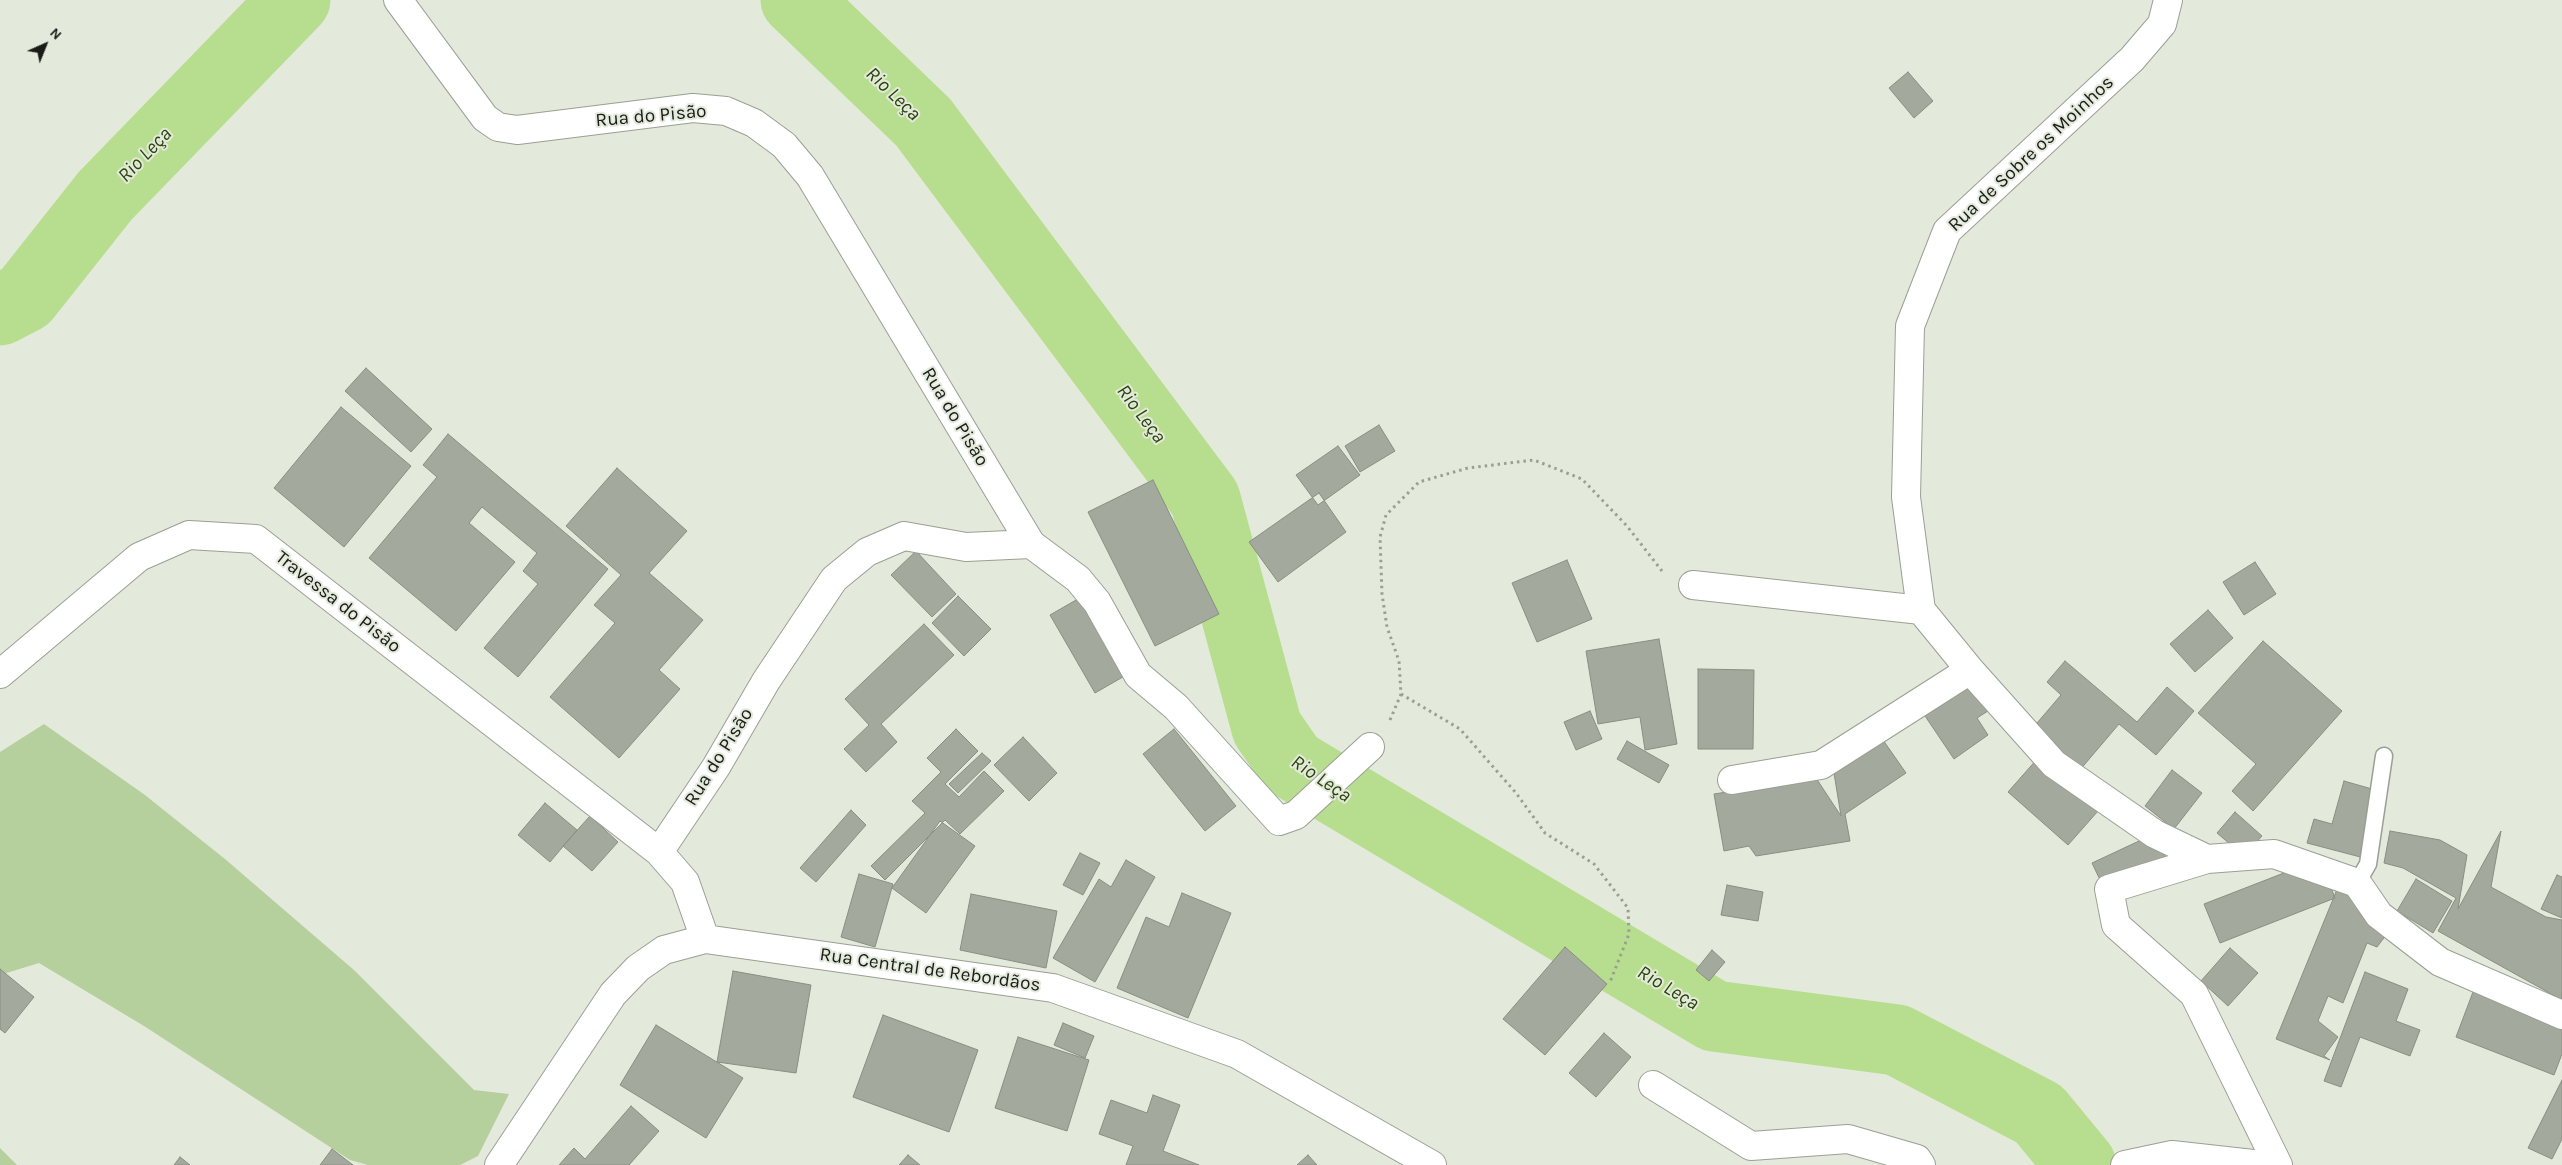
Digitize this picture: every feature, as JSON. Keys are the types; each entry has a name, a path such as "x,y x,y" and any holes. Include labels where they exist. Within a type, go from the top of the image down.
{"street":[{"name":"Rua do Pisão","path":"398,0 485,118 498,127 517,130 693,108 726,110 754,123 784,146 810,176 1031,544 966,548 904,536 868,552 841,574 813,609 766,680 716,767 659,852"},
{"name":"Rua de Sobre os Moinhos","path":"1921,610 1906,497 1910,326 1947,231 2132,59 2162,24 2168,0"},
{"name":"Travessa do Pisão","path":"0,674 139,557 188,535 256,539 659,852"},
{"path":"1031,544 1078,579 1097,602 1138,675 1176,707 1279,821 1296,815 1370,747"},
{"path":"1693,585 1921,610 1970,670 2054,764 2155,834 2207,859"},
{"path":"1732,780 1822,765 1970,670"},
{"path":"659,852 685,882 705,939"},
{"path":"2278,1165 2194,994 2116,925 2109,889 2207,859 2274,854 2357,882 2379,915 2440,962 2562,1015"},
{"name":"Rua Central de Rebordãos","path":"499,1165 613,994 638,968 664,950 705,939 1053,988 1237,1054 1432,1165"},
{"path":"1653,1085 1751,1146 1848,1139 1917,1160 1921,1165"},
{"path":"2125,1165 2172,1155 2262,1165"}],"lane":[{"path":"2357,882 2368,864 2384,756"}],"path":[{"path":"1370,747 1389,721 1401,694 1399,661 1386,619 1380,537 1386,515 1419,482 1468,468 1534,460 1582,479 1627,526 1670,581 1693,585"},
{"path":"1401,694 1460,730 1516,793 1545,833 1594,864 1628,908 1629,934 1610,982"}],"green space":[{"path":"44,724 145,795 225,859 354,970 474,1090 509,1094 478,1156 460,1165 368,1165 350,1160 144,1026 39,963 0,975 0,752"},
{"path":"0,1148 17,1165 0,1165"}],"building":[{"path":"1908,72 1933,101 1914,118 1889,88"},
{"path":"366,368 432,429 411,452 345,391"},
{"path":"341,407 411,466 344,547 274,488"},
{"path":"1379,425 1395,451 1360,472 1345,446"},
{"path":"448,434 608,569 518,677 484,648 538,584 523,571 537,553 482,507 469,523 515,562 456,631 369,558 437,477 423,465"},
{"path":"1338,446 1360,475 1318,505 1296,475"},
{"path":"617,468 687,531 649,573 703,620 659,670 680,689 619,758 550,697 615,623 594,605 621,575 566,526"},
{"path":"1153,480 1219,614 1155,646 1088,512"},
{"path":"1319,493 1346,532 1278,582 1249,542"},
{"path":"916,551 956,594 932,617 891,575"},
{"path":"1567,560 1592,619 1537,642 1512,583"},
{"path":"2255,562 2276,594 2244,615 2223,582"},
{"path":"958,596 991,629 964,656 932,623"},
{"path":"1083,596 1128,674 1095,693 1050,615"},
{"path":"2208,610 2233,638 2195,672 2170,644"},
{"path":"924,624 954,655 881,724 897,742 866,772 844,749 869,725 845,699"},
{"path":"1659,639 1677,744 1645,750 1640,717 1598,724 1586,651"},
{"path":"2263,641 2342,711 2253,811 2232,791 2256,764 2198,713"},
{"path":"2065,661 2137,722 2167,687 2194,711 2156,755 2119,724 2079,771 2031,730 2061,695 2047,682"},
{"path":"1698,669 1754,670 1753,749 1698,749"},
{"path":"1972,680 1991,709 1977,718 1988,735 1954,759 1923,713"},
{"path":"1590,711 1602,739 1576,750 1564,722"},
{"path":"956,729 978,751 945,784 959,797 984,771 1004,791 960,834 945,820 885,880 871,866 925,813 912,801 941,772 927,758"},
{"path":"1174,729 1236,806 1205,831 1143,754"},
{"path":"1023,737 1057,773 1029,801 994,765"},
{"path":"1883,740 1906,773 1845,814 1850,841 1756,856 1749,846 1724,851 1714,794 1816,778 1841,816 1834,773"},
{"path":"1627,741 1669,765 1659,783 1617,759"},
{"path":"982,753 991,761 958,793 949,784"},
{"path":"2038,758 2098,811 2068,845 2008,792"},
{"path":"2172,770 2202,793 2174,829 2145,806"},
{"path":"2344,781 2386,793 2368,859 2307,843 2314,819 2332,824"},
{"path":"545,803 577,830 550,862 518,835"},
{"path":"851,810 866,825 816,882 800,868"},
{"path":"2235,812 2262,836 2244,856 2217,833"},
{"path":"590,816 618,842 592,871 563,846"},
{"path":"940,821 975,846 926,913 892,888"},
{"path":"2390,831 2440,840 2467,855 2458,909 2501,831 2491,887 2546,917 2562,920 2562,1000 2438,931 2456,898 2403,868 2384,863"},
{"path":"2154,834 2165,857 2103,886 2092,863"},
{"path":"1080,853 1100,863 1083,895 1063,885"},
{"path":"2320,859 2335,898 2220,943 2204,904"},
{"path":"1126,860 1155,877 1095,982 1053,958 1099,879 1111,887"},
{"path":"859,874 893,884 875,947 841,937"},
{"path":"2557,875 2562,877 2562,918 2541,909"},
{"path":"2416,879 2452,901 2433,933 2397,911"},
{"path":"1727,885 1763,892 1758,921 1721,915"},
{"path":"2338,887 2396,922 2377,947 2367,943 2343,1003 2328,996 2318,1021 2338,1037 2324,1056 2330,1060 2276,1039"},
{"path":"1182,893 1231,913 1188,1018 1117,988 1146,917 1169,927"},
{"path":"971,894 1057,911 1046,968 960,950"},
{"path":"1565,947 1607,984 1545,1055 1503,1019"},
{"path":"2230,948 2258,973 2228,1006 2201,981"},
{"path":"1712,950 1725,962 1709,981 1696,970"},
{"path":"0,969 34,997 5,1033 0,1029"},
{"path":"733,971 811,985 796,1073 717,1062"},
{"path":"2365,972 2408,989 2396,1021 2420,1030 2410,1056 2360,1037 2341,1087 2324,1081"},
{"path":"2476,984 2562,1017 2562,1054 2554,1075 2456,1037"},
{"path":"883,1015 978,1050 949,1132 853,1097"},
{"path":"1063,1023 1094,1036 1085,1058 1054,1045"},
{"path":"656,1025 743,1078 706,1138 620,1085"},
{"path":"1604,1033 1631,1057 1596,1097 1569,1073"},
{"path":"1018,1037 1089,1060 1067,1131 995,1108"},
{"path":"2562,1080 2562,1139 2552,1159 2528,1148"},
{"path":"1153,1095 1180,1105 1163,1151 1199,1165 1126,1165 1133,1146 1099,1134 1111,1100 1147,1113"},
{"path":"631,1106 659,1131 629,1165 559,1165 574,1148 585,1159"},
{"path":"332,1149 353,1165 320,1165"},
{"path":"908,1155 920,1165 899,1165"},
{"path":"1308,1155 1317,1165 1297,1165"},
{"path":"180,1157 190,1165 174,1165"}],"waterway":[{"name":"Rio Leça","path":"0,310 25,297 105,196 295,0"},
{"name":"Rio Leça","path":"796,0 923,122 1205,499 1267,728 1292,764 1714,1016 1897,1040 2039,1114 2081,1165"}]}
